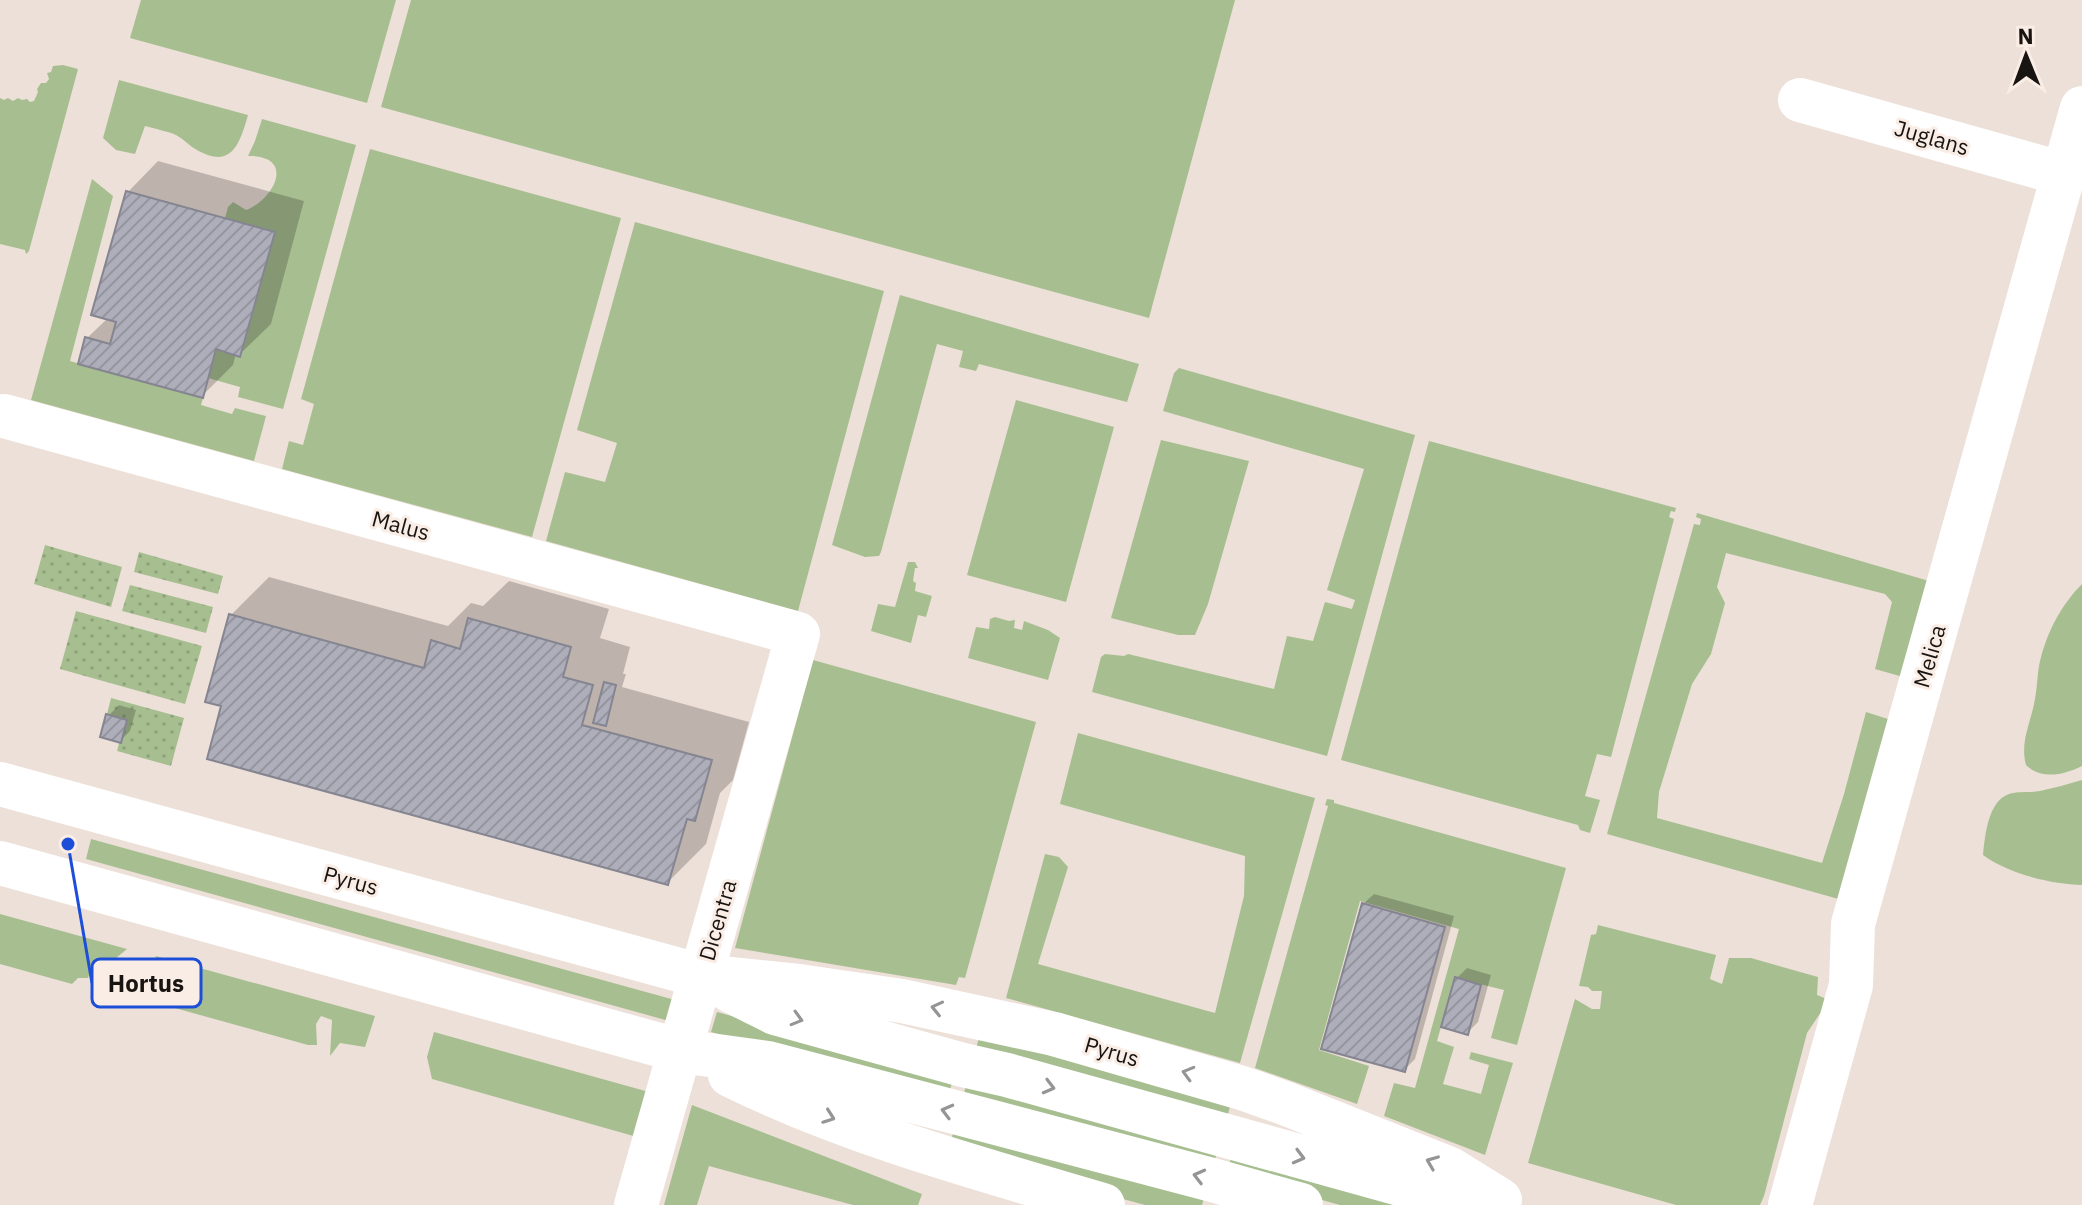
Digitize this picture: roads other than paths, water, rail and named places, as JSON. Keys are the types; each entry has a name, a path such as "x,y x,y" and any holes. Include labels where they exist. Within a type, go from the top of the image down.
{"street":[{"name":"Juglans","path":"1800,100 2064,174"},
{"name":"Melica","path":"1790,1205 1851,985 1853,924 2082,108"},
{"name":"Malus","path":"4,416 798,634"},
{"name":"Dicentra","path":"636,1205 798,634"},
{"name":"Pyrus","path":"0,784 701,976 775,1013 1443,1196 1510,1202"},
{"path":"0,863 681,1051 768,1063 1301,1205"},
{"path":"681,1051 820,1115 937,1156 1103,1205"}],"place":[{"name":"Hortus","path":"68,844"}]}
